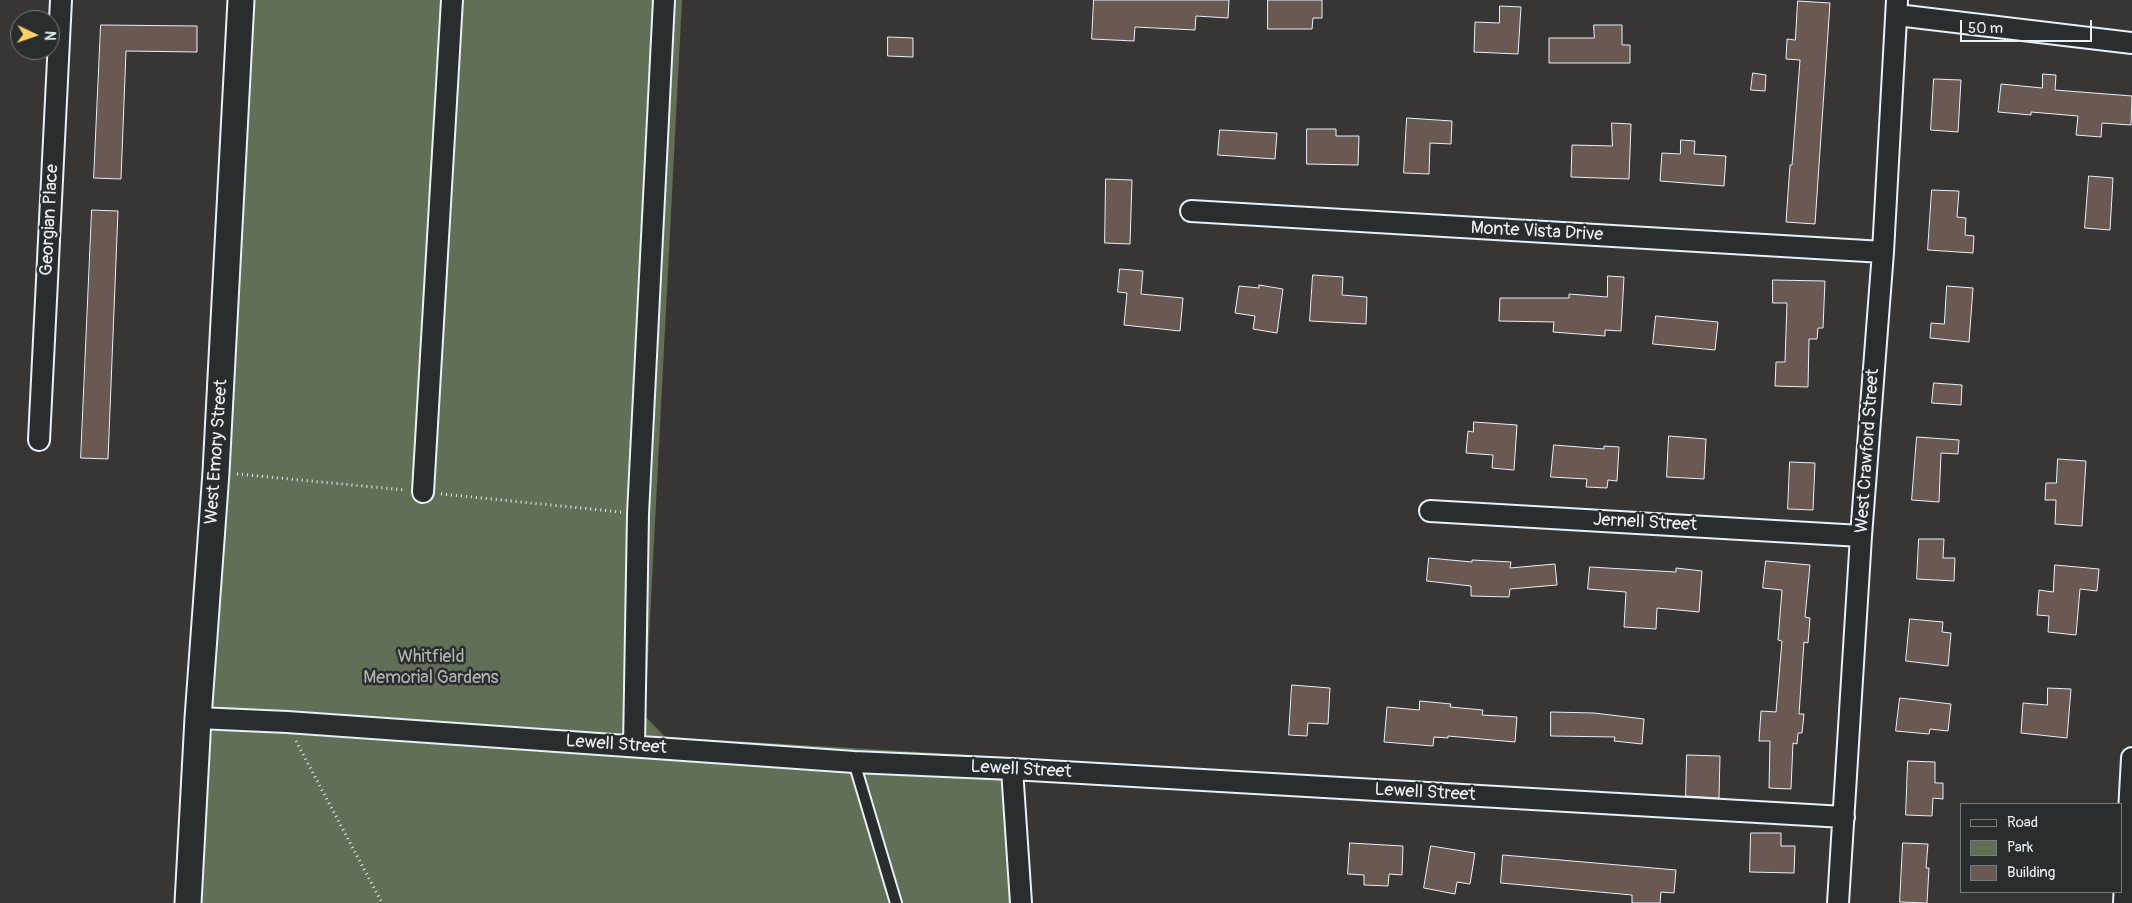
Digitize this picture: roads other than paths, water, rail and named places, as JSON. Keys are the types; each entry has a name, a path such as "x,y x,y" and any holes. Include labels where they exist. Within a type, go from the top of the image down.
{"street":[{"name":"Georgian Place","path":"39,440 61,0"},
{"name":"West Emory Street","path":"188,903 198,718 216,472 241,0"},
{"path":"423,492 452,0"},
{"path":"634,746 638,514 664,0"},
{"path":"1897,7 2132,43"},
{"name":"West Crawford Street","path":"1838,903 1861,536 1883,252 1897,7"},
{"name":"Monte Vista Drive","path":"1191,211 1883,252"},
{"name":"Jernell Street","path":"1430,511 1861,536"},
{"name":"Lewell Street","path":"198,718 287,722 854,762 1012,769 1844,817"},
{"path":"2124,903 2132,758"},
{"path":"1012,769 1021,903"}],"lane":[{"path":"854,762 896,903"}],"park label":[{"name":"Whitfield Memorial Gardens","path":"431,668"}]}
